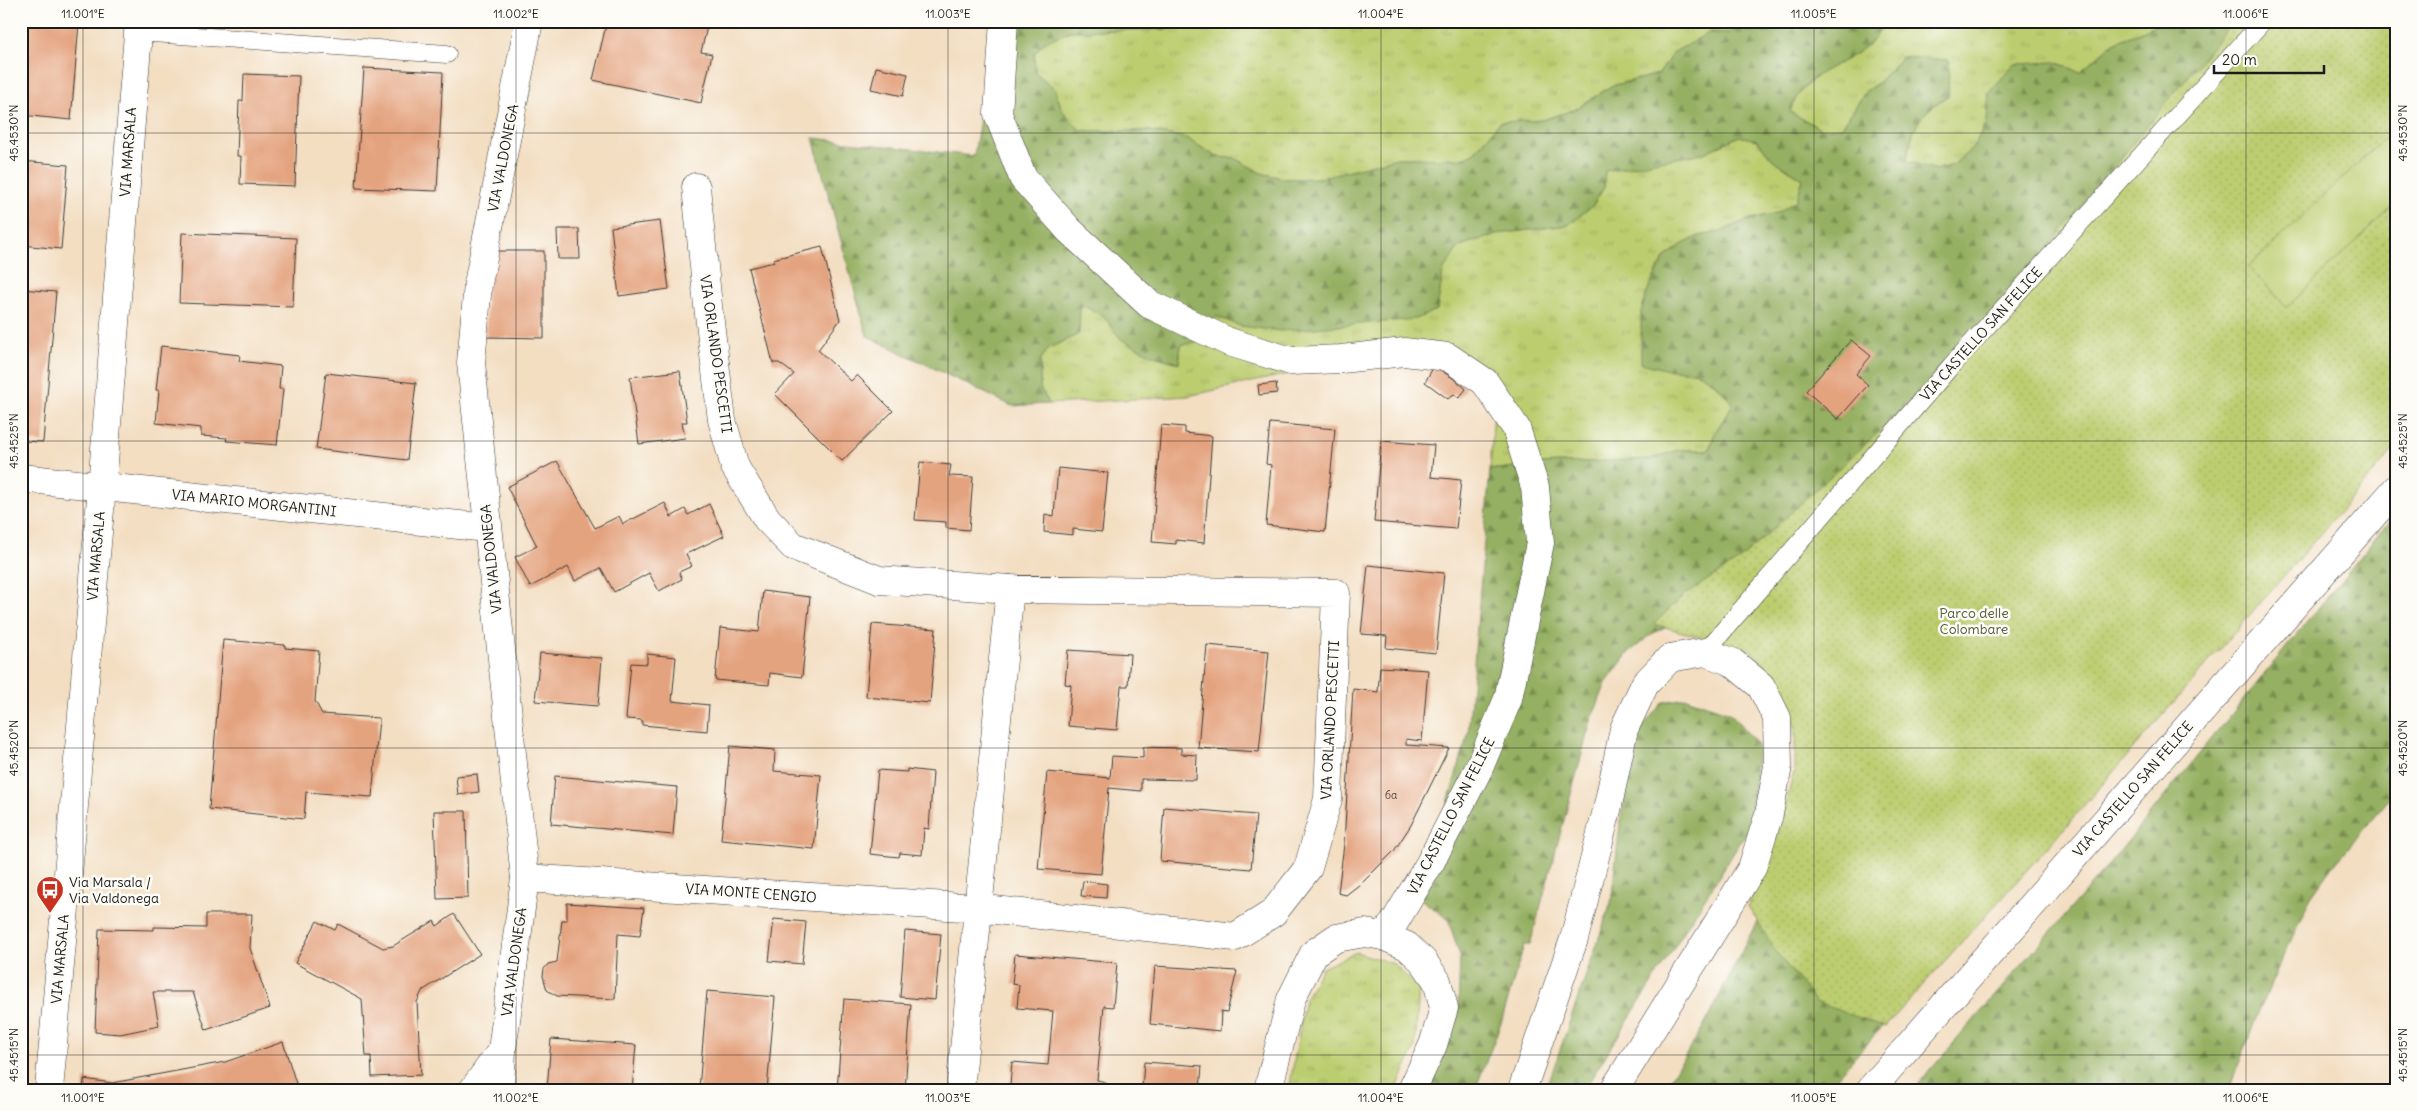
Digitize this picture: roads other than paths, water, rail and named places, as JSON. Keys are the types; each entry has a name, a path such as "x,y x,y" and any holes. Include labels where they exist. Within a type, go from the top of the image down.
{"street":[{"name":"VIA VALDONEGA","path":"473,1090 502,1050 525,878 487,528 472,353 478,284 528,21"},
{"name":"VIA CASTELLO SAN FELICE","path":"1004,21 998,114 1023,178 1069,230 1149,304 1229,342 1291,361 1341,360 1404,352 1448,357 1485,382 1516,428 1535,487 1540,543 1508,699 1479,768 1430,863 1394,923 1383,936"},
{"name":"VIA MARSALA","path":"49,1090 102,487 138,27"},
{"name":"VIA ORLANDO PESCETTI","path":"696,187 722,420 735,467 767,519 793,546 879,580 1010,589 1336,593 1328,799 1308,868 1273,913 1235,937 977,908"},
{"name":"VIA MARIO MORGANTINI","path":"21,478 487,528"},
{"name":"VIA CASTELLO SAN FELICE","path":"1870,1090 2396,489"},
{"path":"960,1090 1010,589"},
{"path":"1522,1090 1574,939 1607,810 1624,730 1645,684 1670,658 1705,652 1732,662 1761,686 1777,718 1778,766 1769,814 1752,868 1614,1090"},
{"name":"VIA MONTE CENGIO","path":"525,878 977,908"},
{"path":"1268,1090 1291,999 1314,952 1336,938 1365,934 1383,936 1407,946 1423,960 1437,981 1444,1008 1433,1045 1412,1090"},
{"path":"500,1090 502,1050"}],"lane":[{"name":"VIA CASTELLO SAN FELICE","path":"1705,652 1951,366 2263,21"},
{"path":"138,27 447,54"}],"place":[{"name":"Via Marsala / Via Valdonega","path":"50,914"}],"park label":[{"name":"Parco delle Colombare","path":"1974,622"}]}
